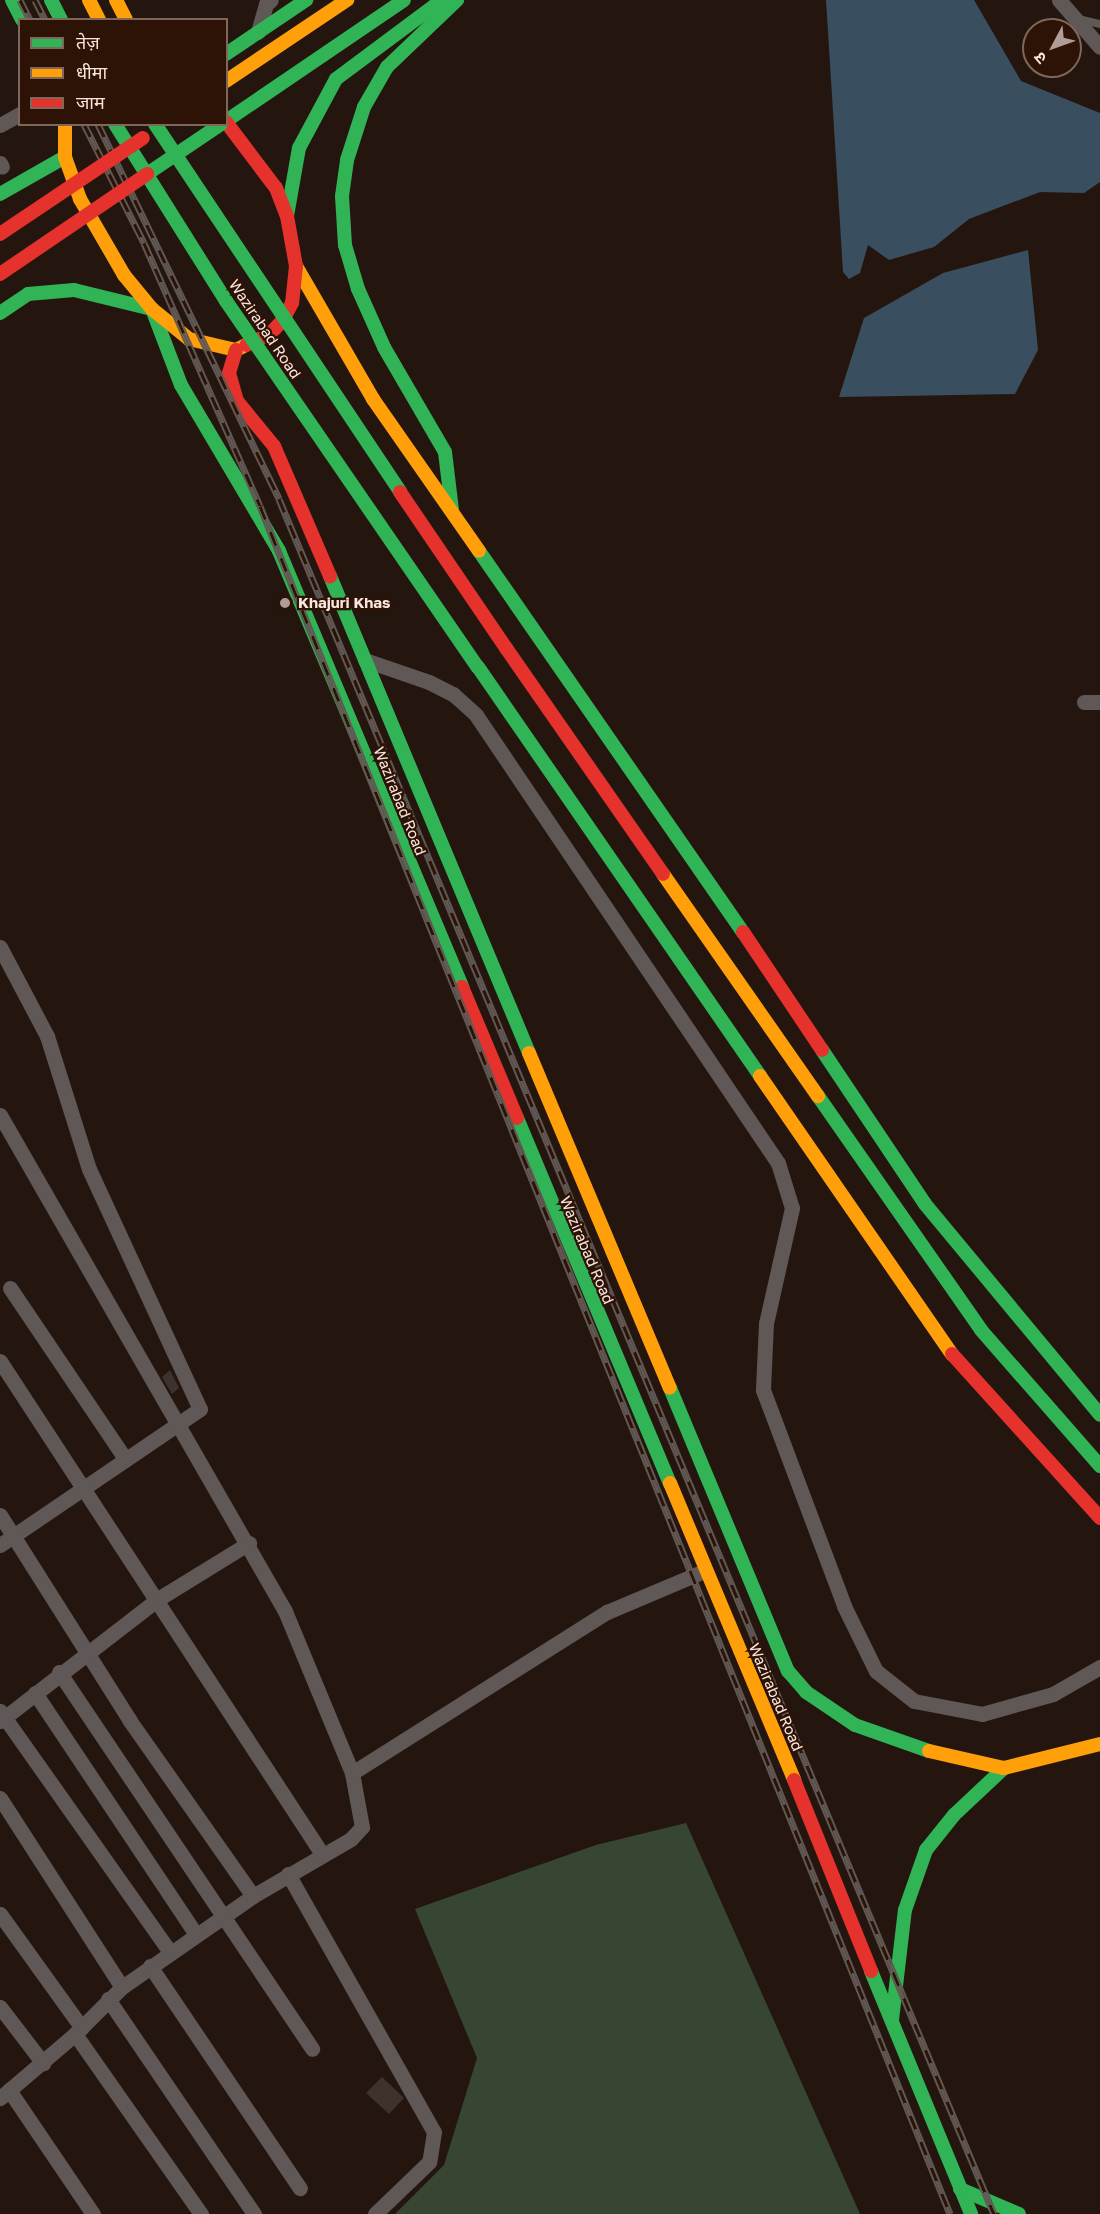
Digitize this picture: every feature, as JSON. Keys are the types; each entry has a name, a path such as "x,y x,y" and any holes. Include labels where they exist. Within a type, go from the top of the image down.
{"main road":[{"path":"12,0 21,18"},
{"path":"51,0 60,18"},
{"path":"89,0 98,18"},
{"path":"116,0 125,18"},
{"path":"228,53 306,0"},
{"path":"228,80 347,0"},
{"path":"228,120 404,0"},
{"path":"287,216 299,148 336,79 442,0"},
{"path":"453,514 445,452 404,381 358,289 345,244 342,196 347,160 364,107 387,67 457,0"},
{"path":"65,126 65,157 100,238 152,309 189,339 236,350 270,333 283,320 292,303 296,266 287,216 261,162 228,123"},
{"name":"Wazirabad Road","path":"116,126 232,311 949,1351 1095,1513 1100,1525"},
{"name":"Wazirabad Road","path":"156,126 254,279 506,648 981,1330 1100,1466"},
{"path":"0,234 160,126"},
{"path":"0,274 218,126"},
{"path":"0,194 65,157"},
{"path":"296,266 373,399 748,939 925,1204 1100,1415"},
{"path":"0,313 28,294 74,290 152,309"},
{"name":"Wazirabad Road","path":"152,309 181,385 279,551 704,1571 852,1918 891,2026 971,2214"},
{"name":"Wazirabad Road","path":"236,350 229,373 237,401 274,446 788,1671 806,1692 855,1725 904,1746 1004,1768 1100,1744"},
{"path":"891,2026 905,1910 914,1878 926,1850 954,1815 1004,1768"},
{"path":"960,2189 1019,2214"}],"street":[{"path":"1059,0 1075,18"},
{"path":"258,32 267,1"},
{"path":"1082,26 1100,47"},
{"path":"0,125 18,115"},
{"path":"365,660 453,694 476,715 778,1163 792,1209 766,1323 763,1390 844,1606 876,1671 914,1701 982,1714 1053,1694 1100,1667"},
{"path":"0,947 47,1036 85,1160 177,1367 200,1407 196,1416 179,1425 0,1545"},
{"path":"0,1115 249,1543 285,1611 352,1773 362,1827 351,1839 253,1896 150,1966 108,1999 78,2031 5,2094 93,2214"},
{"path":"10,1288 126,1460"},
{"path":"0,1361 86,1487 322,1854"},
{"path":"0,1515 87,1650 253,1896"},
{"path":"170,1952 2,1716 35,1693 87,1650 158,1599 249,1543"},
{"path":"352,1773 597,1617 704,1571"},
{"path":"59,1672 225,1915 312,2049"},
{"path":"35,1693 195,1934"},
{"path":"0,1798 122,1987"},
{"path":"288,1874 434,2132 429,2162 375,2214"},
{"path":"0,1914 201,2214"},
{"path":"150,1966 300,2188"},
{"path":"108,1999 254,2214"},
{"path":"0,2007 43,2063"}],"lane":[{"path":"1082,20 1100,24"}],"green space":[{"path":"686,1823 860,2214 395,2214 444,2165 477,2058 415,1909 596,1845"}],"water":[{"path":"826,0 974,0 1021,81 1100,113 1100,182 1084,193 1040,192 969,219 934,247 889,260 868,245 860,273 849,279 843,272"},
{"path":"1028,250 1038,350 1015,394 839,397 864,318 943,273"}],"building":[{"path":"170,1370 179,1388 172,1394 162,1377"},
{"path":"382,2077 404,2098 389,2114 366,2093"}],"railway":[{"path":"20,0 29,18"},
{"path":"35,0 44,18"},
{"path":"85,126 144,243 260,506 950,2214"},
{"path":"99,126 279,499 994,2214"}],"traffic: fast":[{"path":"12,0 21,18"},
{"path":"51,0 60,18"},
{"path":"228,53 306,0"},
{"path":"228,120 404,0"},
{"path":"287,216 299,148 336,79 442,0"},
{"path":"452,510 445,452 384,347 358,289 345,245 342,196 347,160 364,107 387,67 457,0"},
{"path":"116,126 226,301 478,667"},
{"path":"156,126 400,492"},
{"path":"147,174 218,126"},
{"path":"0,194 65,157"},
{"path":"0,313 28,294 74,290 152,309"},
{"path":"152,309 181,385 279,551 462,987"},
{"path":"479,551 743,932"},
{"path":"330,576 529,1053"},
{"path":"478,667 760,1076"},
{"path":"822,1050 925,1204 1100,1415"},
{"path":"818,1096 981,1330 1100,1466"},
{"path":"517,1118 670,1483"},
{"path":"670,1388 788,1671 806,1692 855,1725 929,1751"},
{"path":"892,2020 905,1910 926,1850 954,1815 1004,1768"},
{"path":"871,1971 971,2214"},
{"path":"960,2189 1019,2214"}],"traffic: slow":[{"path":"89,0 98,18"},
{"path":"116,0 125,18"},
{"path":"228,80 347,0"},
{"path":"65,126 65,157 80,199 124,275 152,309 189,339 236,350 246,345"},
{"path":"296,266 373,399 479,551"},
{"path":"663,874 818,1096"},
{"path":"529,1053 670,1388"},
{"path":"760,1076 952,1354"},
{"path":"670,1483 794,1780"},
{"path":"929,1751 1004,1768 1100,1744"}],"traffic: jam":[{"path":"228,125 276,188 287,216 296,266 292,303 283,320 270,334 246,345"},
{"path":"0,234 143,138"},
{"path":"0,274 147,174"},
{"path":"236,350 229,373 237,401 274,446 330,576"},
{"path":"400,492 506,648"},
{"path":"506,648 663,874"},
{"path":"743,932 822,1050"},
{"path":"462,987 517,1118"},
{"path":"952,1354 1100,1518"},
{"path":"794,1780 871,1971"}],"place":[{"name":"Khajuri Khas","path":"285,603"}]}
